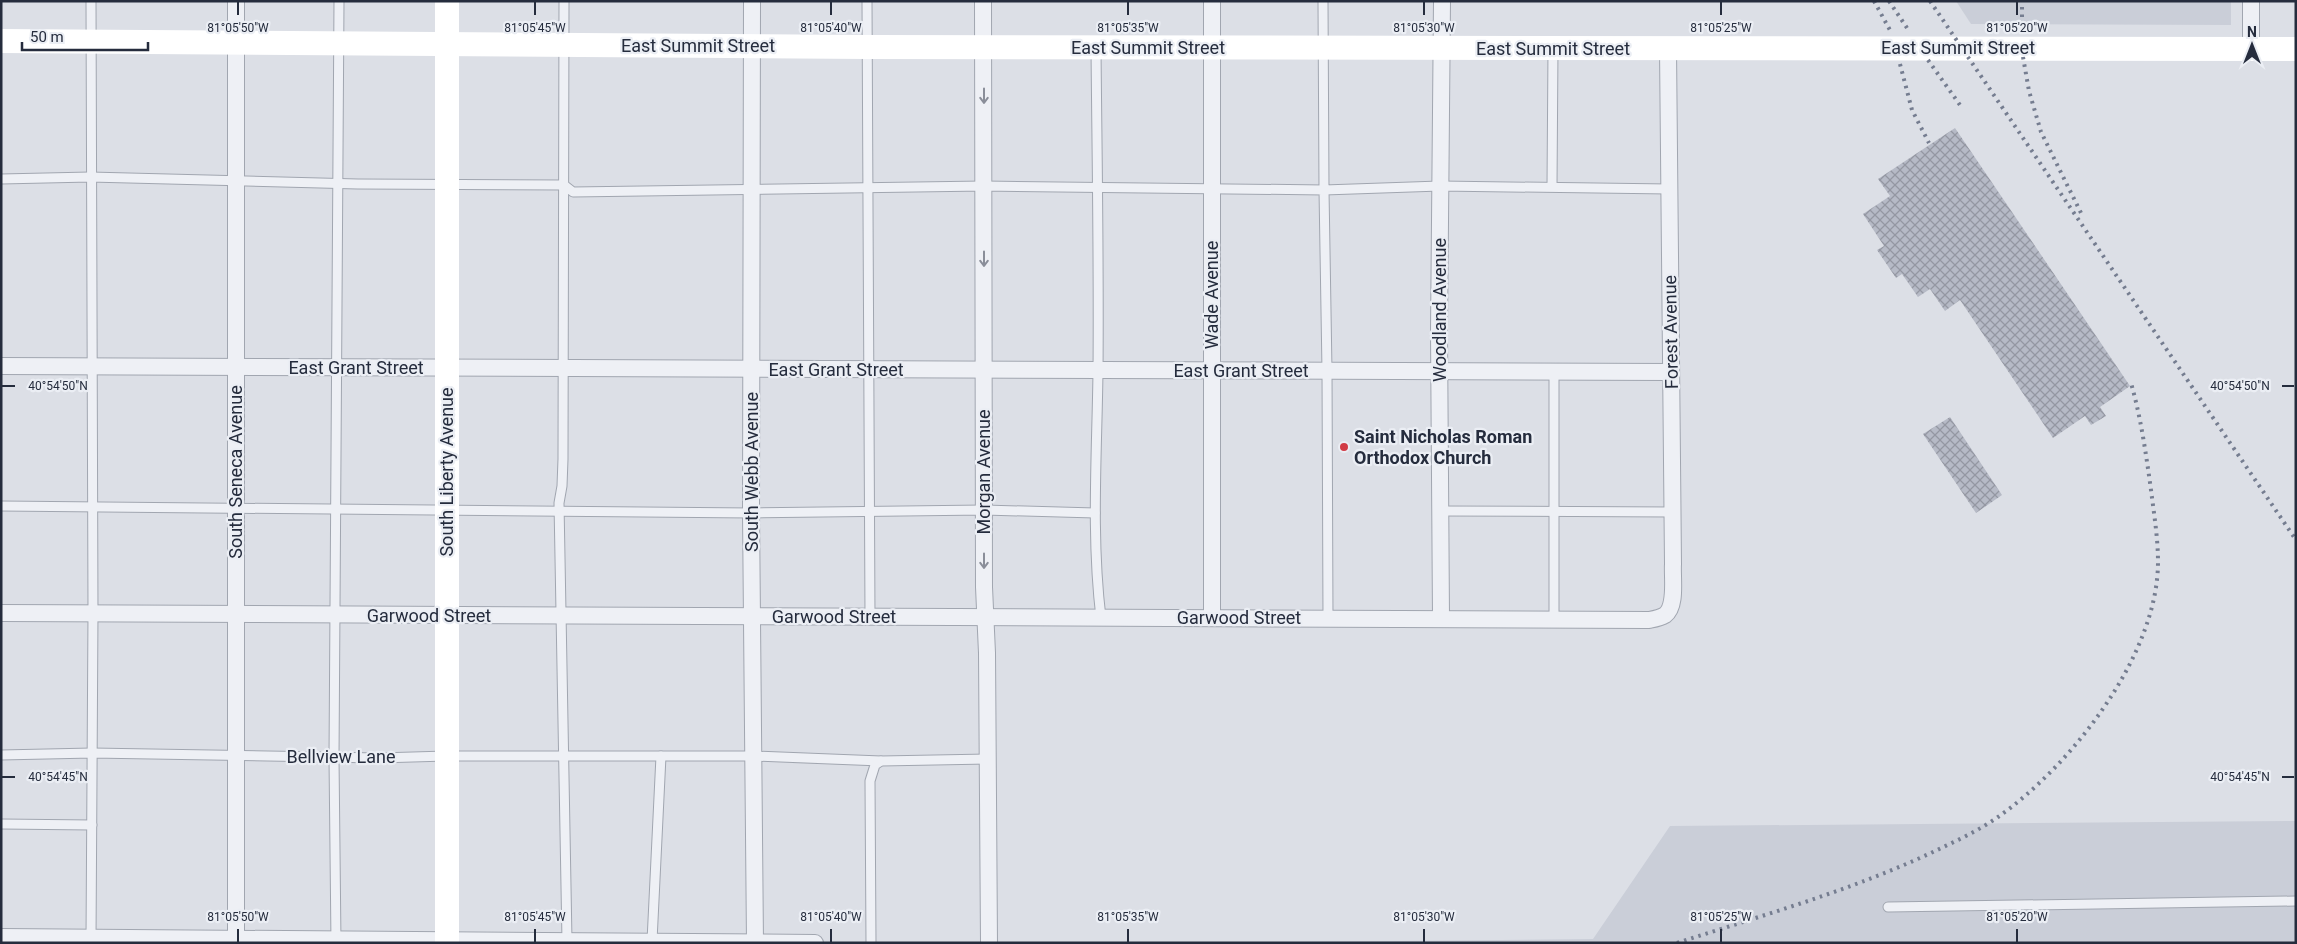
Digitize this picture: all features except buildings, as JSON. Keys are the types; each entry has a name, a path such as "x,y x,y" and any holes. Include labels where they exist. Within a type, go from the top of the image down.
{"street":[{"name":"South Seneca Avenue","path":"236,1 236,941"},
{"name":"South Liberty Avenue","path":"446,1 447,941"},
{"name":"South Webb Avenue","path":"752,1 751,370 755,942"},
{"name":"Morgan Avenue","path":"983,1 984,510 989,943"},
{"name":"Wade Avenue","path":"1212,1 1212,618"},
{"name":"Woodland Avenue","path":"1441,618 1439,371 1442,1"},
{"path":"2251,1 2251,49"},
{"name":"East Summit Street","path":"1,41 446,46 984,48 2296,49"},
{"name":"Forest Avenue","path":"1666,614 1672,601 1668,49"},
{"name":"East Grant Street","path":"1,366 1671,372"},
{"name":"Garwood Street","path":"1,613 1649,620 1666,614"},
{"path":"1,937 91,940 815,943"}],"lane":[{"path":"91,1 90,178 93,613 91,940"},
{"path":"336,941 334,758 337,368 336,183 339,1"},
{"path":"564,1 563,459 559,510 567,941"},
{"path":"867,1 871,511 870,617"},
{"path":"1323,1 1324,190 1328,371 1328,618"},
{"path":"1096,48 1098,371 1095,514 1096,571 1101,618"},
{"path":"1552,186 1553,49"},
{"path":"1,179 90,178 564,185 573,192 984,186 1324,190 1440,186 1669,189"},
{"path":"1554,372 1554,619"},
{"path":"1,506 752,513 984,510 1095,514"},
{"path":"1440,511 1672,512"},
{"name":"Bellview Lane","path":"1,755 92,753 334,758 754,756 882,761 988,759"},
{"path":"652,941 660,756"},
{"path":"871,943 870,781 875,765 882,761"},
{"path":"1,824 92,825"},
{"path":"1888,907 2296,902"}],"shaded area":[{"path":"1956,1 2231,1 2231,25 1971,24"},
{"path":"2296,821 2296,943 1192,943 1593,939 1670,826"}],"railway":[{"path":"1874,1 1891,32"},
{"path":"1889,1 1907,28"},
{"path":"1930,1 2296,540"},
{"path":"2022,1 2022,32"},
{"path":"2023,57 2029,91 2041,132 2082,215"},
{"path":"1928,60 1960,105"},
{"path":"1900,64 1912,110 1929,143"},
{"path":"1677,943 1840,890 1904,865 1967,836 1998,817 2026,795 2054,769 2081,738 2127,670 2143,634 2154,598 2158,562 2156,526 2143,436 2131,383"}],"place":[{"name":"Saint Nicholas Roman Orthodox Church","path":"1344,447"}]}
